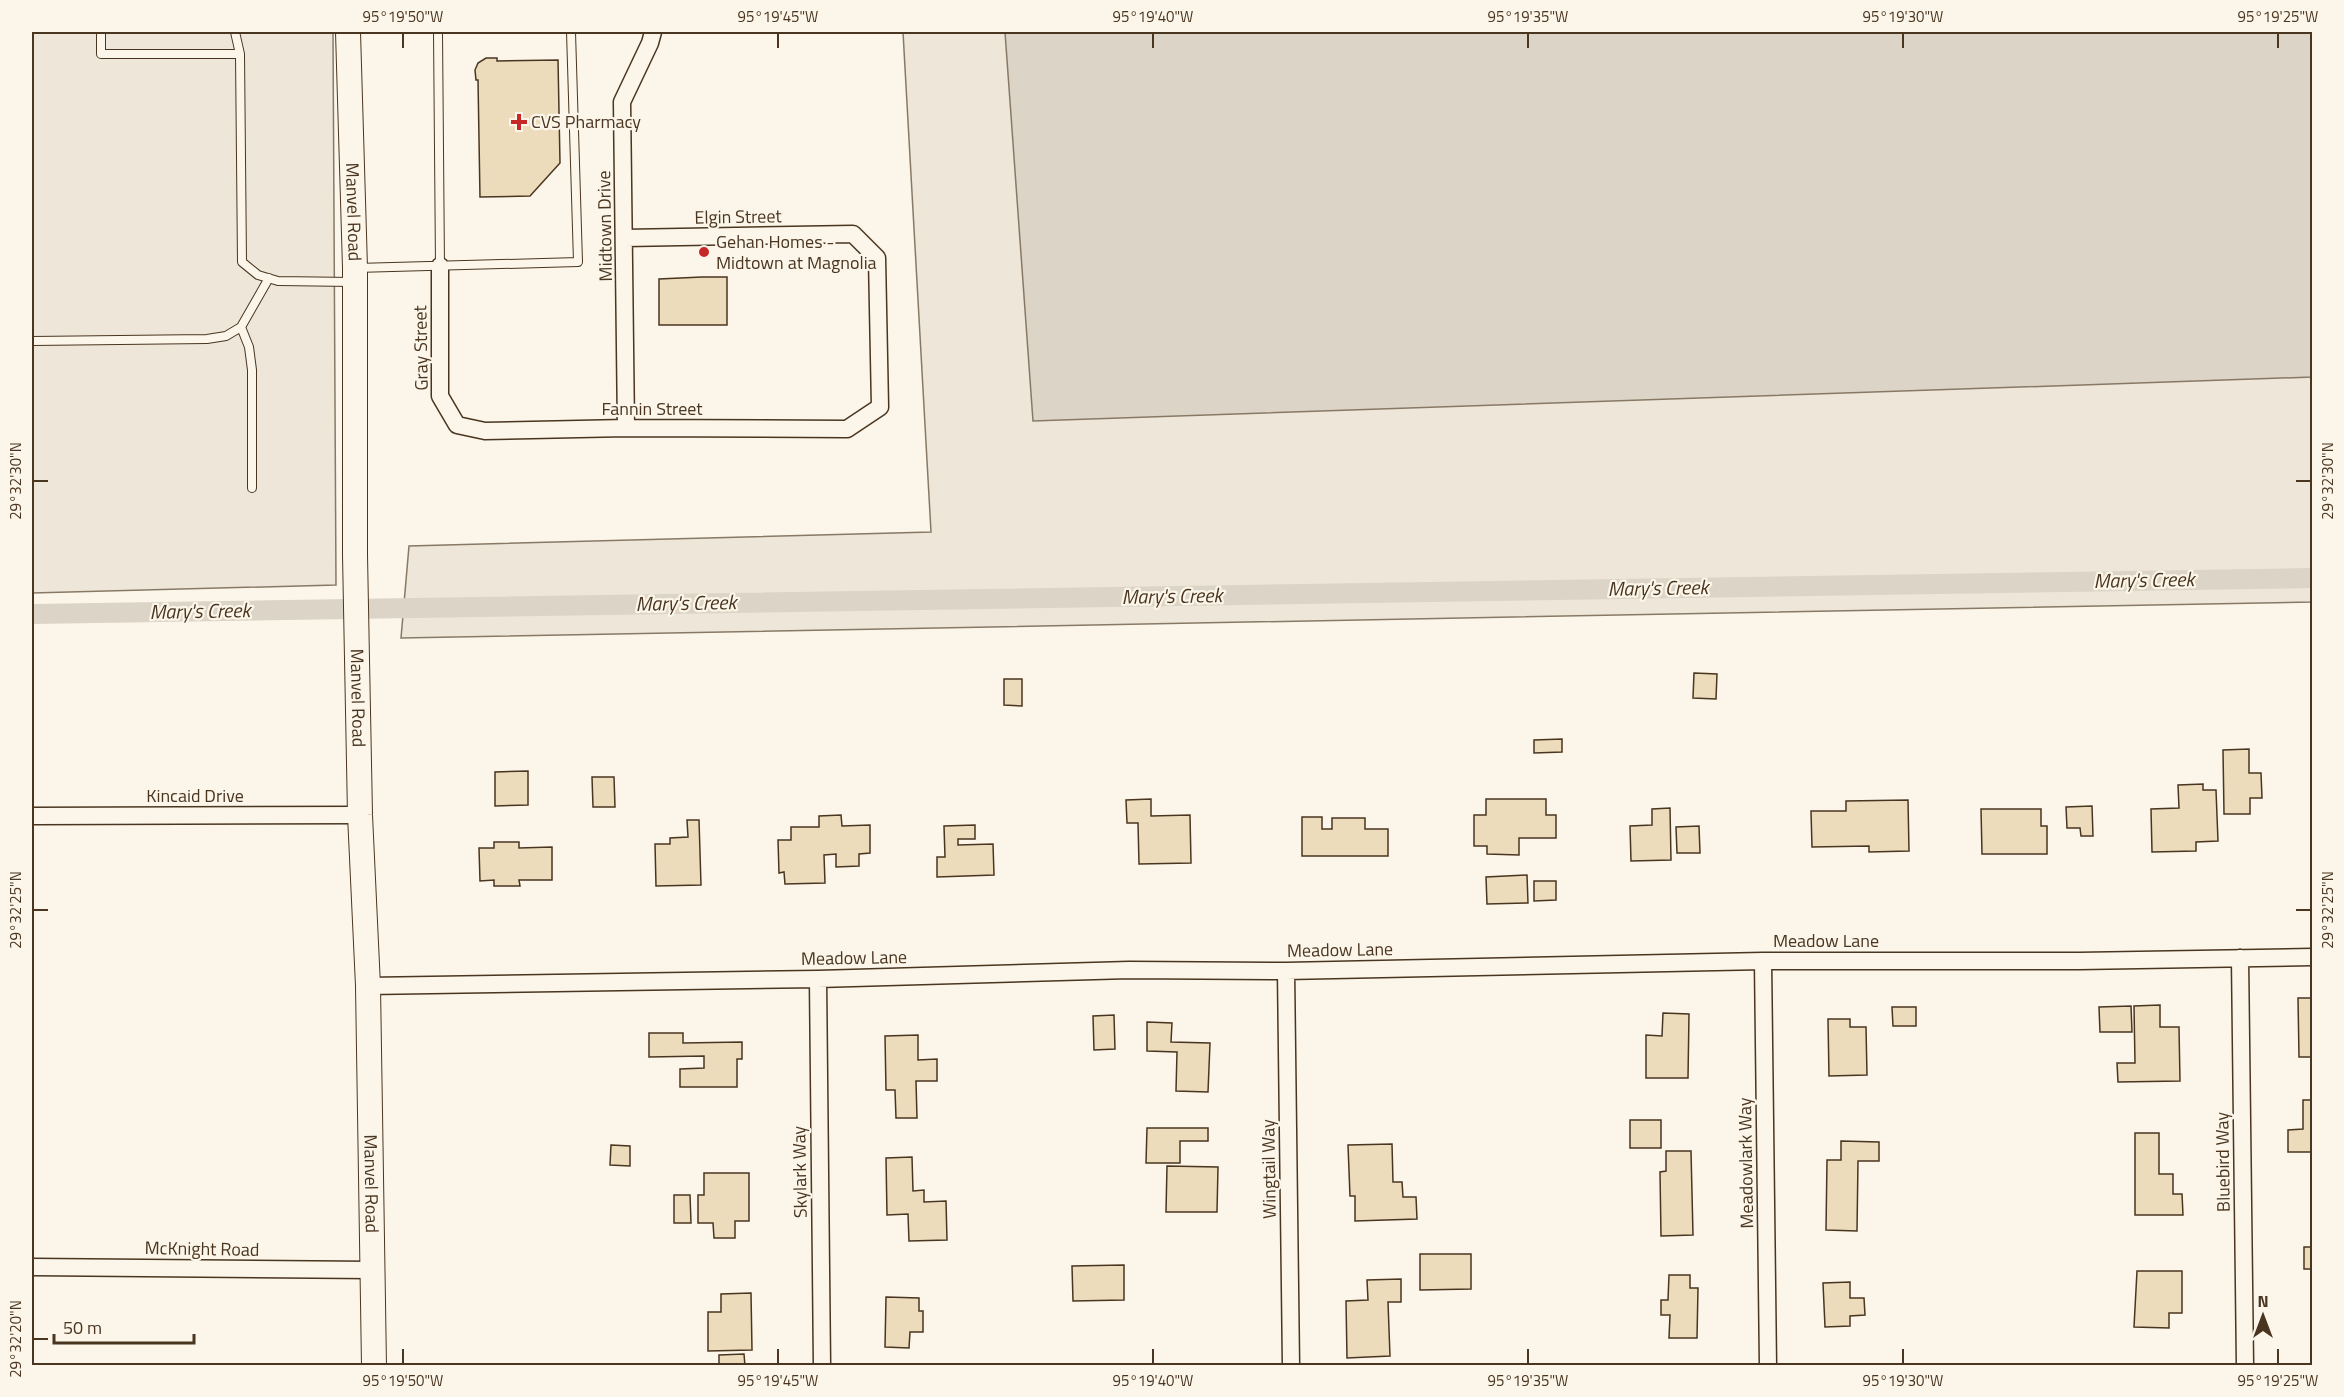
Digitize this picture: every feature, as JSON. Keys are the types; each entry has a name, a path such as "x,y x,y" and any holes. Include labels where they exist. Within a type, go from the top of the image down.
{"main road":[{"name":"Manvel Road","path":"348,32 355,275 357,677 360,814 368,987 374,1365"}],"street":[{"name":"Midtown Drive","path":"626,428 622,102 653,32"},
{"name":"Elgin Street","path":"625,238 853,234 877,258 880,407 847,429"},
{"name":"Gray Street","path":"440,266 440,396 457,425"},
{"name":"Fannin Street","path":"457,425 485,431 626,428 847,429"},
{"name":"Kincaid Drive","path":"32,816 360,814"},
{"name":"Meadow Lane","path":"368,987 818,979 1129,970 1286,971 1763,961 2079,961 2313,957"},
{"name":"Bluebird Way","path":"2240,958 2245,1365"},
{"name":"Meadowlark Way","path":"1763,961 1768,1365"},
{"name":"Wingtail Way","path":"1286,971 1291,1365"},
{"name":"Skylark Way","path":"818,979 822,1365"},
{"name":"McKnight Road","path":"32,1267 373,1270"}],"lane":[{"path":"101,32 101,54 240,54"},
{"path":"235,32 240,54 242,262 258,275 278,281 440,266 578,262 571,32"},
{"path":"438,32 440,266"},
{"path":"32,341 207,339 226,336 241,327 269,278"},
{"path":"241,327 249,347 252,370 252,488"}],"shaded area":[{"path":"32,32 333,32 336,585 32,593"},
{"path":"903,32 2312,32 2312,602 401,638 409,546 931,532"},
{"path":"1005,32 2312,32 2312,377 1033,421"}],"building":[{"name":"CVS Pharmacy","path":"486,58 497,58 497,61 558,60 560,163 530,196 480,197 478,80 476,80 475,70 478,63"},
{"path":"727,277 727,325 659,325 659,279"},
{"path":"1694,673 1717,674 1716,699 1693,698"},
{"path":"1004,679 1022,679 1022,706 1004,705"},
{"path":"1562,739 1562,752 1534,753 1534,740"},
{"path":"2249,749 2249,773 2261,773 2262,798 2250,798 2250,814 2224,814 2223,750"},
{"path":"528,771 528,805 495,806 495,772"},
{"path":"592,777 614,777 615,807 593,807"},
{"path":"2203,784 2203,790 2216,790 2218,841 2196,842 2196,851 2152,852 2151,809 2179,808 2178,785"},
{"path":"1151,799 1151,816 1190,815 1191,863 1139,864 1138,823 1127,823 1126,800"},
{"path":"1486,799 1546,799 1546,815 1556,815 1556,838 1519,838 1519,855 1487,854 1487,846 1474,846 1474,815 1486,815"},
{"path":"1908,800 1909,851 1869,852 1869,846 1812,847 1811,811 1846,811 1846,801"},
{"path":"2092,806 2093,836 2081,836 2080,828 2067,828 2066,807"},
{"path":"1670,808 1671,860 1631,861 1630,826 1652,825 1652,809"},
{"path":"1981,809 2041,809 2041,826 2047,826 2047,854 1982,854"},
{"path":"841,815 842,826 870,825 870,853 859,854 859,866 836,867 836,854 824,855 825,883 785,884 784,872 779,873 778,840 791,840 791,827 819,827 819,816"},
{"path":"1302,817 1322,817 1322,829 1332,829 1332,818 1365,818 1365,829 1388,829 1388,856 1302,856"},
{"path":"687,820 699,820 701,885 656,886 655,844 670,844 670,838 688,837"},
{"path":"975,825 975,839 958,839 958,845 993,844 994,875 937,877 937,857 945,857 944,826"},
{"path":"1699,826 1700,853 1677,853 1676,827"},
{"path":"494,842 519,842 519,848 552,847 552,880 519,880 520,886 494,886 494,880 480,881 479,848 494,848"},
{"path":"1527,875 1528,903 1487,904 1486,877"},
{"path":"1534,881 1556,881 1556,900 1534,901"},
{"path":"2298,998 2312,998 2312,1057 2299,1057"},
{"path":"2160,1005 2160,1027 2179,1027 2180,1081 2118,1082 2117,1063 2135,1063 2134,1006"},
{"path":"2131,1006 2132,1032 2100,1032 2099,1007"},
{"path":"1892,1007 1916,1007 1916,1026 1893,1026"},
{"path":"1663,1013 1689,1014 1688,1078 1646,1078 1646,1035 1662,1036"},
{"path":"1114,1015 1115,1049 1094,1050 1093,1016"},
{"path":"1828,1019 1850,1019 1850,1027 1866,1027 1867,1075 1829,1076"},
{"path":"1147,1022 1172,1023 1171,1042 1210,1043 1208,1092 1176,1091 1177,1052 1147,1051"},
{"path":"649,1033 683,1033 683,1043 742,1042 742,1059 737,1059 737,1087 680,1087 680,1069 704,1068 704,1056 649,1057"},
{"path":"918,1035 918,1060 937,1059 937,1081 916,1081 917,1118 896,1118 895,1090 886,1090 885,1036"},
{"path":"2303,1100 2312,1100 2312,1152 2288,1152 2288,1130 2303,1129"},
{"path":"1630,1120 1661,1120 1661,1148 1630,1148"},
{"path":"1147,1128 1208,1128 1208,1141 1180,1141 1180,1163 1146,1163"},
{"path":"2135,1133 2159,1133 2159,1174 2173,1174 2173,1194 2182,1194 2183,1215 2135,1215"},
{"path":"1841,1141 1879,1142 1879,1161 1858,1161 1857,1231 1826,1230 1827,1160 1841,1160"},
{"path":"1392,1144 1393,1182 1402,1182 1403,1197 1416,1197 1417,1219 1355,1221 1355,1196 1350,1196 1348,1145"},
{"path":"611,1145 630,1146 630,1166 610,1165"},
{"path":"1666,1151 1691,1151 1693,1235 1661,1236 1660,1172 1666,1171"},
{"path":"912,1157 913,1191 924,1190 924,1202 946,1201 947,1240 909,1241 908,1214 887,1215 886,1158"},
{"path":"1167,1166 1218,1167 1217,1212 1166,1212"},
{"path":"704,1173 749,1173 749,1221 735,1221 735,1238 714,1238 713,1223 698,1223 698,1195 704,1195"},
{"path":"674,1195 690,1195 691,1223 674,1223"},
{"path":"2304,1247 2312,1247 2312,1269 2304,1269"},
{"path":"1420,1254 1471,1254 1471,1289 1420,1290"},
{"path":"1124,1265 1124,1300 1073,1301 1072,1266"},
{"path":"2137,1271 2182,1271 2182,1313 2169,1313 2169,1328 2134,1327"},
{"path":"1669,1275 1690,1275 1690,1288 1698,1288 1697,1338 1669,1338 1670,1315 1661,1315 1661,1300 1668,1300"},
{"path":"1401,1279 1401,1302 1388,1302 1390,1356 1347,1358 1346,1301 1368,1300 1367,1280"},
{"path":"1850,1282 1850,1298 1864,1298 1865,1315 1850,1316 1850,1326 1825,1327 1823,1283"},
{"path":"751,1293 752,1350 708,1351 708,1312 721,1312 721,1294"},
{"path":"886,1297 919,1298 919,1311 923,1311 923,1332 910,1332 909,1348 885,1347"},
{"path":"744,1354 745,1366 719,1366 719,1355"}],"waterway":[{"name":"Mary's Creek","path":"32,614 2312,578"}],"place":[{"name":"CVS Pharmacy","path":"519,122"},
{"name":"Gehan Homes - Midtown at Magnolia","path":"704,252"}]}
